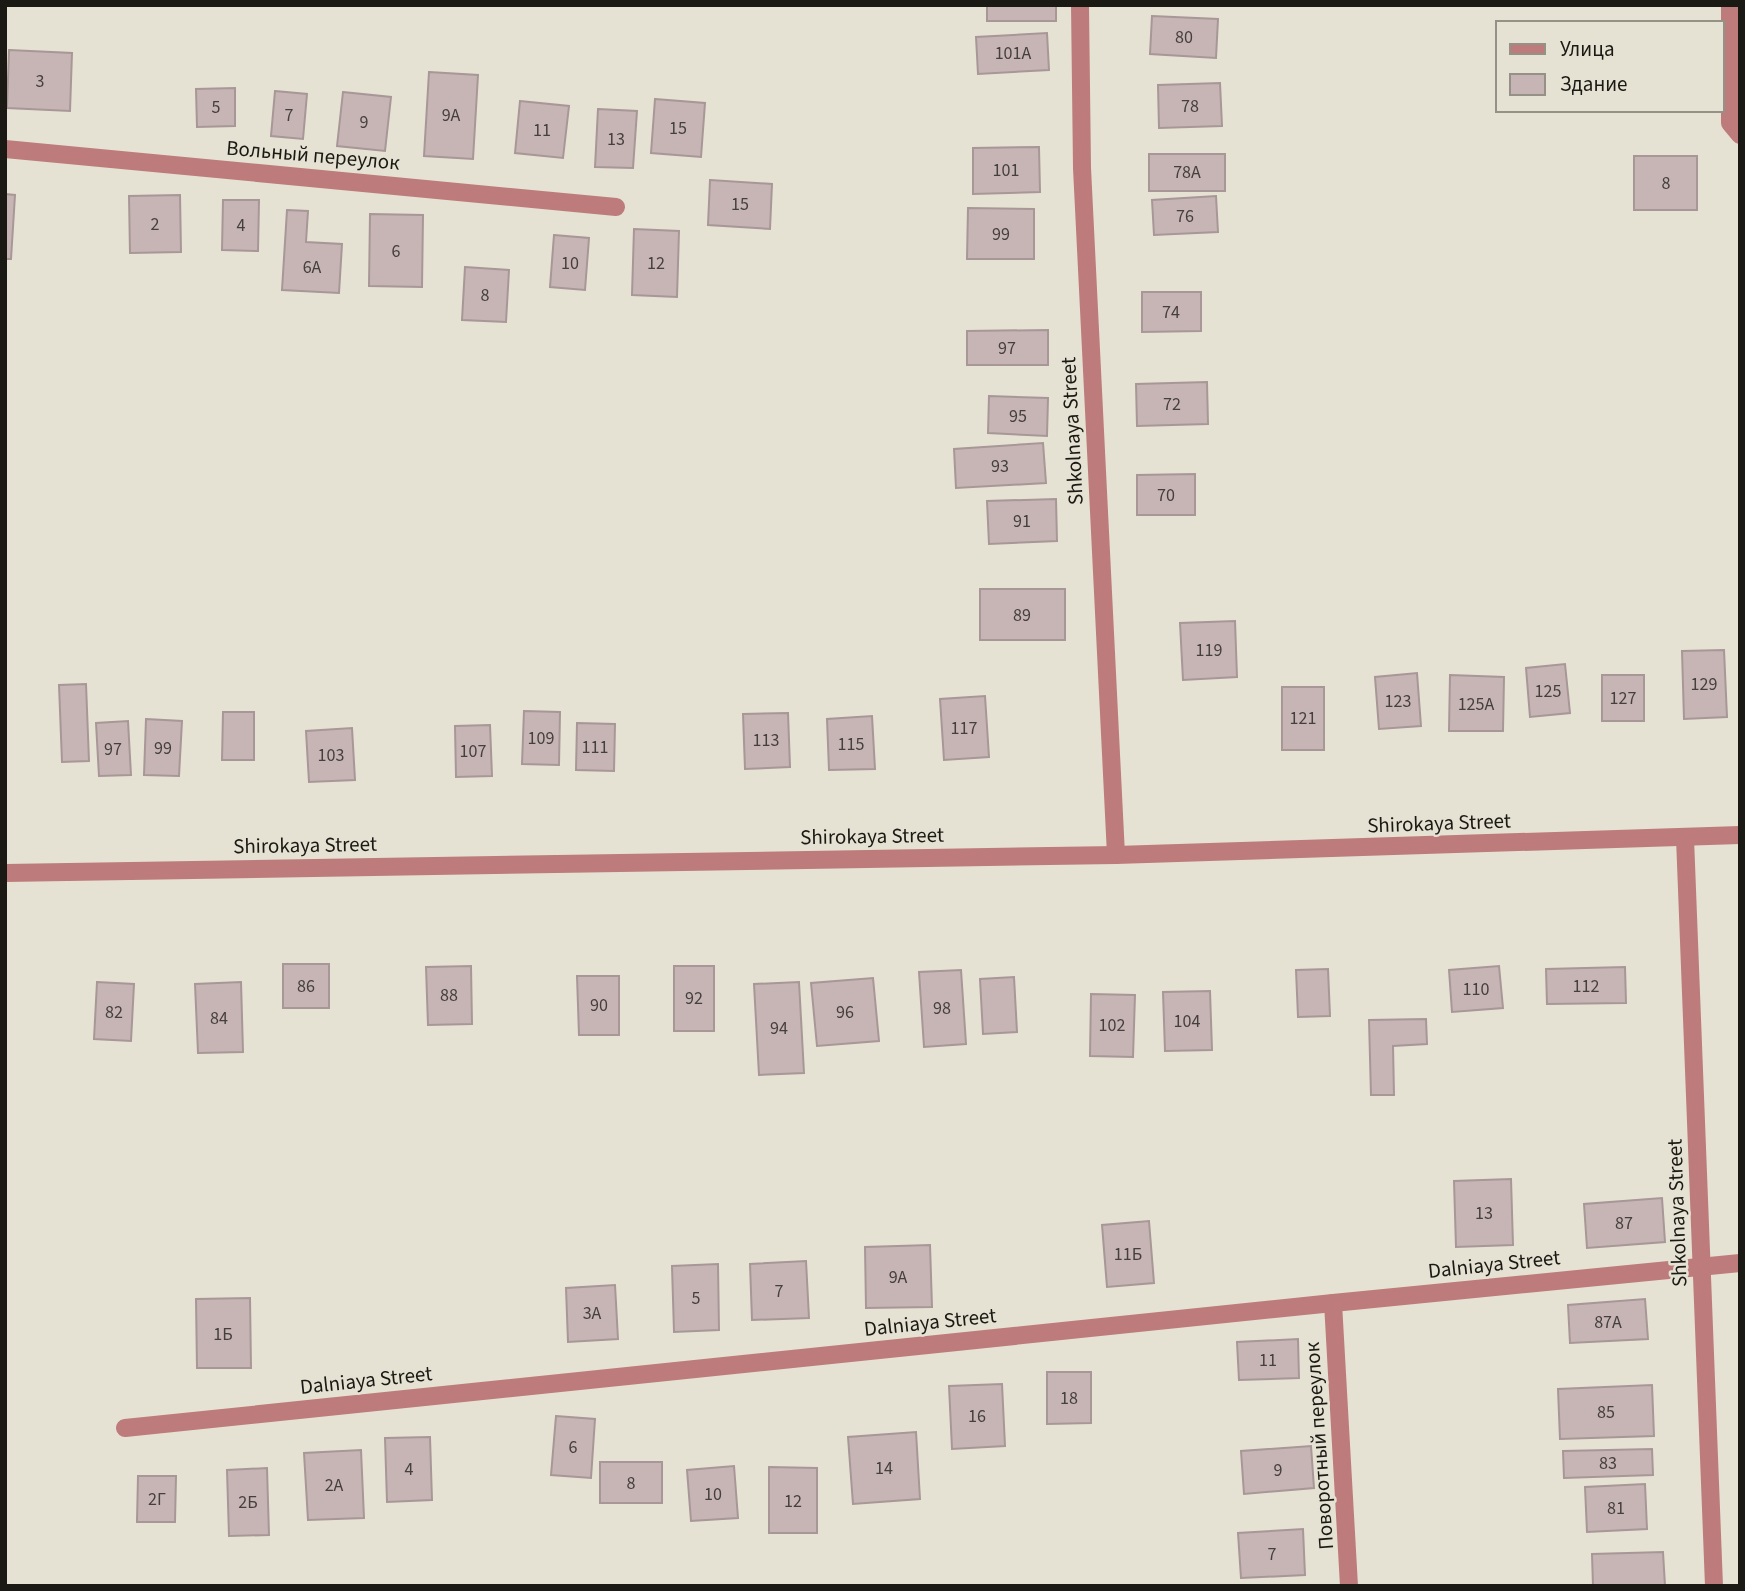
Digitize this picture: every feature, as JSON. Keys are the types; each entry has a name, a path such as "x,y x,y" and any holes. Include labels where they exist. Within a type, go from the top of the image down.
{"street":[{"name":"Shkolnaya Street","path":"1080,5 1082,168 1116,855"},
{"path":"1730,5 1730,123 1740,135"},
{"name":"Вольный переулок","path":"5,149 616,207"},
{"name":"Shirokaya Street","path":"5,873 1116,855 1740,835"},
{"name":"Shkolnaya Street","path":"1685,838 1714,1586"},
{"name":"Dalniaya Street","path":"125,1428 1740,1263"},
{"name":"Поворотный переулок","path":"1332,1303 1349,1586"}],"building":[{"path":"987,5 1056,5 1056,21 987,21"},
{"path":"1152,16 1218,19 1216,58 1150,54"},
{"path":"1047,33 1049,70 978,74 976,37"},
{"path":"9,50 72,53 70,111 7,108"},
{"path":"429,72 478,75 473,159 424,156"},
{"path":"1220,83 1222,126 1159,128 1158,85"},
{"path":"235,88 235,126 197,127 196,89"},
{"path":"275,91 307,94 303,139 271,136"},
{"path":"343,92 391,97 385,151 337,146"},
{"path":"655,99 705,103 701,157 651,153"},
{"path":"520,101 569,106 563,158 515,153"},
{"path":"598,109 637,111 633,168 595,167"},
{"path":"1039,147 1040,192 973,194 973,148"},
{"path":"1149,154 1225,154 1225,191 1149,191"},
{"path":"1634,156 1697,156 1697,210 1634,210"},
{"path":"710,180 772,184 770,229 708,225"},
{"path":"5,194 15,195 11,259 5,259"},
{"path":"180,195 181,252 130,253 129,196"},
{"path":"1216,196 1218,232 1154,235 1152,200"},
{"path":"223,200 259,200 258,251 222,250"},
{"path":"968,208 1034,209 1034,259 967,259"},
{"path":"287,210 308,211 306,242 342,244 339,293 282,290"},
{"path":"370,214 423,215 422,287 369,286"},
{"path":"634,229 679,231 677,297 632,295"},
{"path":"554,235 589,238 585,290 550,287"},
{"path":"465,267 509,270 506,322 462,320"},
{"path":"1142,292 1201,292 1201,331 1142,332"},
{"path":"1048,330 1048,365 967,365 967,331"},
{"path":"1207,382 1208,424 1137,426 1136,384"},
{"path":"989,396 1048,398 1047,436 988,433"},
{"path":"1043,443 1046,483 956,488 954,449"},
{"path":"1195,474 1195,515 1137,515 1137,475"},
{"path":"1056,499 1057,541 989,544 987,501"},
{"path":"980,589 1065,589 1065,640 980,640"},
{"path":"1235,621 1237,677 1183,680 1180,623"},
{"path":"1724,650 1727,717 1684,719 1682,651"},
{"path":"1565,664 1570,713 1530,717 1526,668"},
{"path":"1417,673 1421,726 1379,729 1375,677"},
{"path":"1450,675 1504,677 1503,731 1449,731"},
{"path":"1602,675 1644,675 1644,721 1602,721"},
{"path":"86,684 89,761 62,762 59,685"},
{"path":"1282,687 1324,687 1324,750 1282,750"},
{"path":"985,696 989,757 944,760 940,699"},
{"path":"524,711 560,712 559,765 522,764"},
{"path":"223,712 254,712 254,760 222,760"},
{"path":"788,713 790,767 745,769 743,714"},
{"path":"872,716 875,769 829,770 827,719"},
{"path":"146,719 182,721 179,776 144,775"},
{"path":"128,721 131,775 99,776 96,723"},
{"path":"577,723 615,724 614,771 576,770"},
{"path":"490,725 492,776 456,777 455,726"},
{"path":"352,728 355,780 309,782 306,731"},
{"path":"283,964 329,964 329,1008 283,1008"},
{"path":"471,966 472,1024 428,1025 426,967"},
{"path":"674,966 714,966 714,1031 674,1031"},
{"path":"1499,966 1503,1008 1452,1012 1449,970"},
{"path":"1625,967 1626,1003 1547,1004 1546,969"},
{"path":"1328,969 1330,1016 1298,1017 1296,970"},
{"path":"961,970 966,1044 924,1047 919,972"},
{"path":"577,976 619,976 619,1035 579,1035"},
{"path":"1014,977 1017,1032 983,1034 980,979"},
{"path":"873,978 879,1041 817,1046 811,983"},
{"path":"97,982 134,984 131,1041 94,1039"},
{"path":"241,982 243,1052 198,1053 195,984"},
{"path":"799,982 804,1073 759,1075 754,984"},
{"path":"1210,991 1212,1050 1165,1051 1163,992"},
{"path":"1091,994 1135,995 1133,1057 1090,1056"},
{"path":"1426,1019 1427,1044 1393,1046 1394,1095 1371,1095 1369,1020"},
{"path":"1511,1179 1513,1245 1456,1247 1454,1181"},
{"path":"1662,1198 1665,1242 1587,1248 1584,1204"},
{"path":"1149,1221 1154,1283 1107,1287 1102,1225"},
{"path":"930,1245 932,1307 866,1308 865,1247"},
{"path":"806,1261 809,1318 752,1320 750,1264"},
{"path":"718,1264 719,1330 674,1332 672,1266"},
{"path":"615,1285 618,1339 568,1342 566,1288"},
{"path":"250,1298 251,1368 197,1368 196,1299"},
{"path":"1645,1299 1648,1339 1570,1343 1568,1305"},
{"path":"1298,1339 1299,1378 1239,1380 1237,1342"},
{"path":"1047,1372 1091,1372 1091,1423 1047,1424"},
{"path":"1002,1384 1005,1446 952,1449 949,1386"},
{"path":"1652,1385 1654,1436 1560,1439 1558,1389"},
{"path":"556,1416 595,1419 591,1478 551,1475"},
{"path":"916,1432 920,1499 853,1504 848,1437"},
{"path":"430,1437 432,1500 387,1502 385,1438"},
{"path":"1311,1446 1314,1488 1244,1494 1241,1451"},
{"path":"1652,1449 1653,1475 1564,1478 1563,1451"},
{"path":"361,1450 364,1518 308,1520 304,1453"},
{"path":"600,1462 662,1462 662,1503 600,1503"},
{"path":"734,1466 738,1518 691,1521 687,1470"},
{"path":"769,1467 817,1468 817,1533 769,1533"},
{"path":"267,1468 269,1535 229,1536 227,1470"},
{"path":"138,1476 176,1476 175,1522 137,1522"},
{"path":"1645,1484 1647,1529 1587,1532 1585,1487"},
{"path":"1303,1529 1305,1575 1241,1578 1238,1533"},
{"path":"1663,1552 1665,1586 1593,1586 1592,1554"}]}
